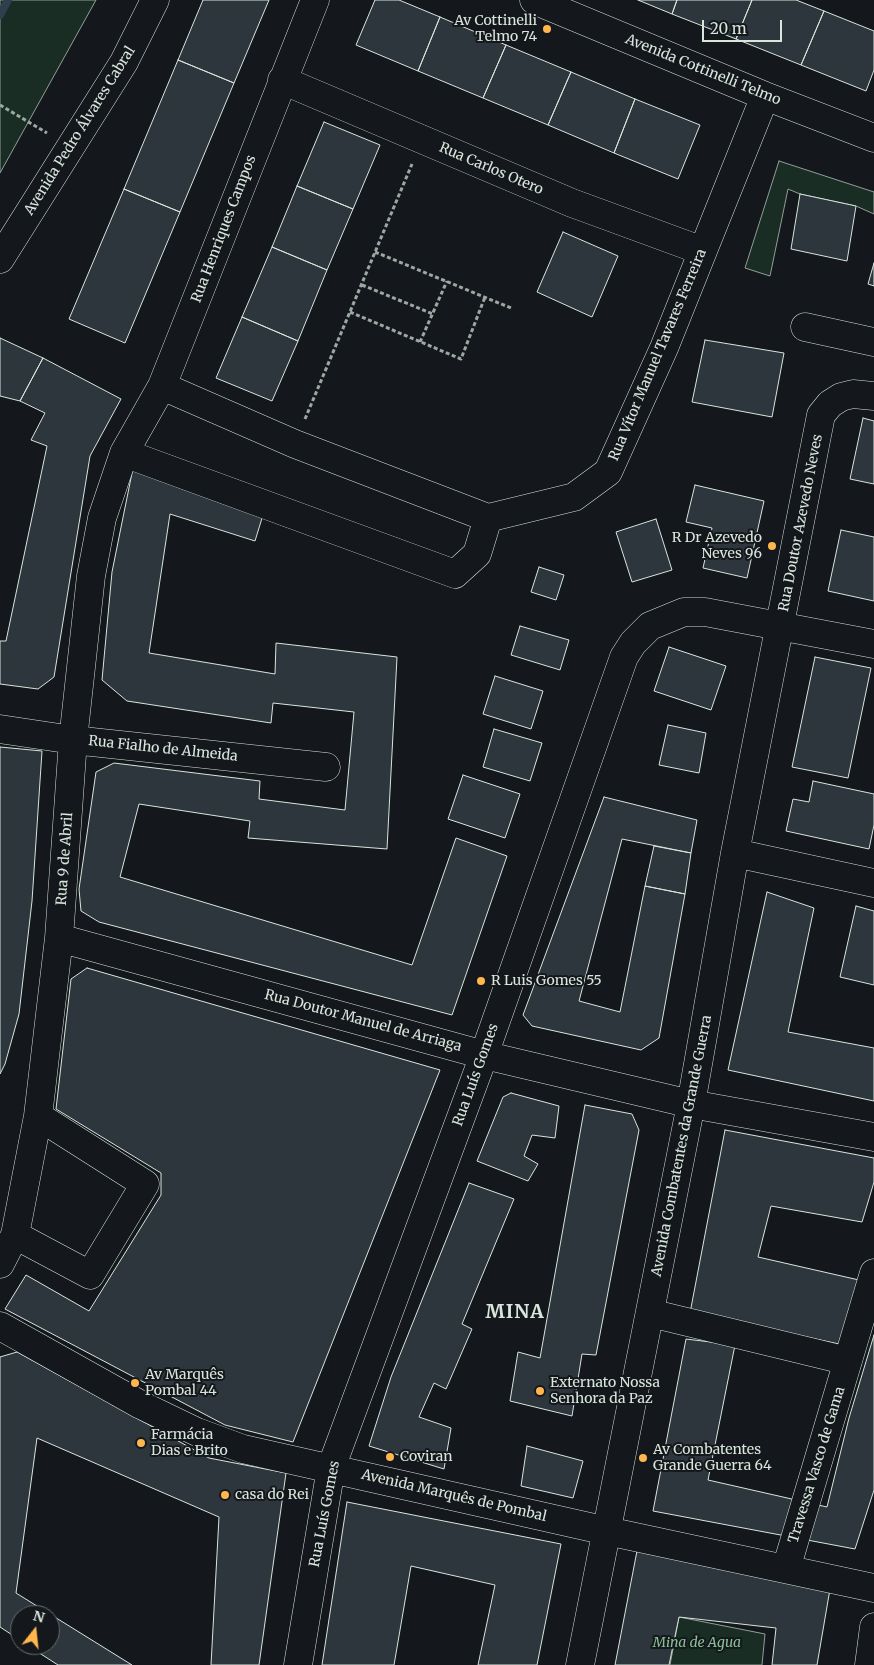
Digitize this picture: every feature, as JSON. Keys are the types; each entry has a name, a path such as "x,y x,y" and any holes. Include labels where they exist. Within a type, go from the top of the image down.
{"street":[{"name":"Avenida Pedro Álvares Cabral","path":"0,259 124,62 155,0"},
{"name":"Rua Henriques Campos","path":"124,453 162,386 315,0"},
{"name":"Avenida Cottinelli Telmo","path":"534,0 765,96 874,138"},
{"name":"Rua Carlos Otero","path":"282,80 572,203 703,251"},
{"name":"Rua Vítor Manuel Tavares Ferreira","path":"488,518 574,497 608,472 664,348 765,96"},
{"path":"805,327 874,342"},
{"path":"124,453 455,574 477,554 488,518 295,444 162,386"},
{"name":"Rua Doutor Azevedo Neves","path":"874,396 854,394 841,397 830,404 821,415 781,626 874,644"},
{"name":"Rua 9 de Abril","path":"0,1264 14,1235 38,1116 59,938 73,740 91,576 102,518 124,453"},
{"name":"Rua Luís Gomes","path":"298,1665 331,1468 484,1055 624,657 633,643 650,626 684,612 705,612 781,626"},
{"name":"Avenida Combatentes da Grande Guerra","path":"580,1665 691,1104 735,853 781,626"},
{"name":"Rua Fialho de Almeida","path":"0,730 73,740 326,767"},
{"path":"735,853 874,883"},
{"name":"Rua Doutor Manuel de Arriaga","path":"59,938 484,1055 691,1104 874,1137"},
{"path":"14,1235 90,1275 145,1184 38,1116"},
{"name":"Travessa Vasco de Gama","path":"786,1569 874,1273"},
{"path":"650,1313 848,1361"},
{"name":"Avenida Marquês de Pombal","path":"0,1326 141,1405 197,1432 269,1457 331,1468 607,1531 874,1588"},
{"path":"869,1665 874,1627"}],"path":[{"path":"0,106 72,147"},
{"path":"295,444 413,163"},
{"path":"376,252 511,308"},
{"path":"420,342 446,281"},
{"path":"362,285 433,314"},
{"path":"350,312 461,359 485,297"}],"green space":[{"path":"0,0 96,0 0,173"},
{"path":"779,161 874,192 874,214 856,206 800,194 788,189 770,276 745,268"},
{"name":"Mina de Agua","path":"679,1617 765,1634 762,1665 670,1665"}],"building":[{"path":"203,0 269,0 234,83 178,60"},
{"path":"375,0 399,0 440,17 418,71 356,45"},
{"path":"638,0 677,0 672,14"},
{"path":"677,0 752,0 736,39 672,14"},
{"path":"752,0 796,0 824,11 801,65 736,39"},
{"path":"824,11 874,31 874,70 866,91 801,65"},
{"path":"440,17 506,45 483,98 418,71"},
{"path":"506,45 571,72 548,125 483,98"},
{"path":"178,60 234,83 180,212 124,189"},
{"path":"571,72 635,99 614,153 548,125"},
{"path":"635,99 700,125 678,179 614,153"},
{"path":"324,122 380,145 353,209 297,186"},
{"path":"297,186 353,209 327,270 272,247"},
{"path":"124,189 180,212 125,343 69,319"},
{"path":"800,194 856,206 847,261 791,249"},
{"path":"563,232 618,256 592,317 537,292"},
{"path":"272,247 327,270 298,341 242,317"},
{"path":"874,263 874,286 868,284"},
{"path":"242,317 298,341 272,401 216,378"},
{"path":"0,338 43,358 20,401 0,396"},
{"path":"705,340 784,353 772,417 692,402"},
{"path":"43,358 121,399 90,456 54,677 38,689 0,684 0,641 6,641 47,446 31,440 45,413 20,401"},
{"path":"863,418 874,421 874,484 850,479"},
{"path":"133,468 266,505 255,541 170,514 149,653 275,674 276,643 397,657 387,849 248,838 250,821 139,804 120,877 412,965 456,838 507,856 452,1015 99,922 81,911 79,889 96,772 114,763 260,781 259,799 345,810 354,712 273,703 271,723 127,701 102,680 112,572"},
{"path":"695,485 764,501 747,578 703,568 712,528 686,522"},
{"path":"656,519 672,570 632,582 616,532"},
{"path":"841,530 874,537 874,601 828,591"},
{"path":"539,567 564,575 556,600 531,592"},
{"path":"520,626 569,640 560,670 511,655"},
{"path":"669,647 726,666 711,710 654,691"},
{"path":"815,657 871,668 848,778 792,767"},
{"path":"495,676 543,691 531,729 483,714"},
{"path":"668,725 706,733 699,773 659,765"},
{"path":"494,729 542,743 530,781 483,767"},
{"path":"0,747 42,751 32,901 19,1014 5,1064 0,1074"},
{"path":"463,775 520,794 505,838 448,819"},
{"path":"813,781 874,794 874,825 869,849 786,831 793,799 809,802"},
{"path":"604,797 697,820 691,853 622,839 579,1001 620,1012 645,886 685,894 659,1038 641,1050 532,1026 523,1015"},
{"path":"654,846 691,853 685,894 645,886"},
{"path":"767,892 814,908 788,1032 874,1048 874,1101 728,1070"},
{"path":"856,906 874,911 874,985 840,977"},
{"path":"87,968 440,1070 293,1442 225,1425 5,1309 26,1275 89,1311 161,1195 161,1173 56,1109 71,979"},
{"path":"511,1093 559,1106 555,1138 532,1135 524,1156 538,1164 528,1181 477,1161 503,1097"},
{"path":"585,1105 632,1114 639,1130 596,1355 582,1354 572,1416 510,1401 518,1352 540,1358"},
{"path":"725,1130 874,1158 874,1182 862,1222 771,1206 758,1257 859,1280 844,1345 690,1313"},
{"path":"469,1183 514,1199 462,1324 472,1329 446,1389 434,1383 419,1417 451,1428 444,1469 369,1446 391,1377"},
{"path":"874,1335 874,1490 855,1549 653,1511 686,1339 735,1345 708,1480 827,1507 849,1418"},
{"name":"casa do Rei","path":"17,1352 209,1458 286,1473 259,1665 211,1665 219,1517 37,1438 16,1593 35,1605 10,1605 10,1634 0,1627 0,1357"},
{"path":"527,1446 583,1461 573,1498 521,1486"},
{"path":"347,1502 561,1544 537,1665 478,1665 495,1585 411,1566 394,1665 322,1665"},
{"path":"637,1551 830,1589 817,1665 772,1665 776,1628 679,1617 669,1665 615,1665"},
{"name":"casa do Rei","path":"60,1620 132,1665 58,1665 42,1655 60,1655"}],"waterway":[{"path":"0,15 8,0"}],"place":[{"name":"Av Cottinelli Telmo 74","path":"547,29"},
{"name":"R Dr Azevedo Neves 96","path":"772,546"},
{"name":"R Luis Gomes 55","path":"481,981"},
{"name":"Av Marquês Pombal 44","path":"135,1383"},
{"name":"Externato Nossa Senhora da Paz","path":"540,1391"},
{"name":"Farmácia Dias e Brito","path":"141,1443"},
{"name":"Coviran","path":"390,1457"},
{"name":"Av Combatentes Grande Guerra 64","path":"643,1458"},
{"name":"casa do Rei","path":"225,1495"}],"district":[{"name":"MINA","path":"515,1313"}]}
